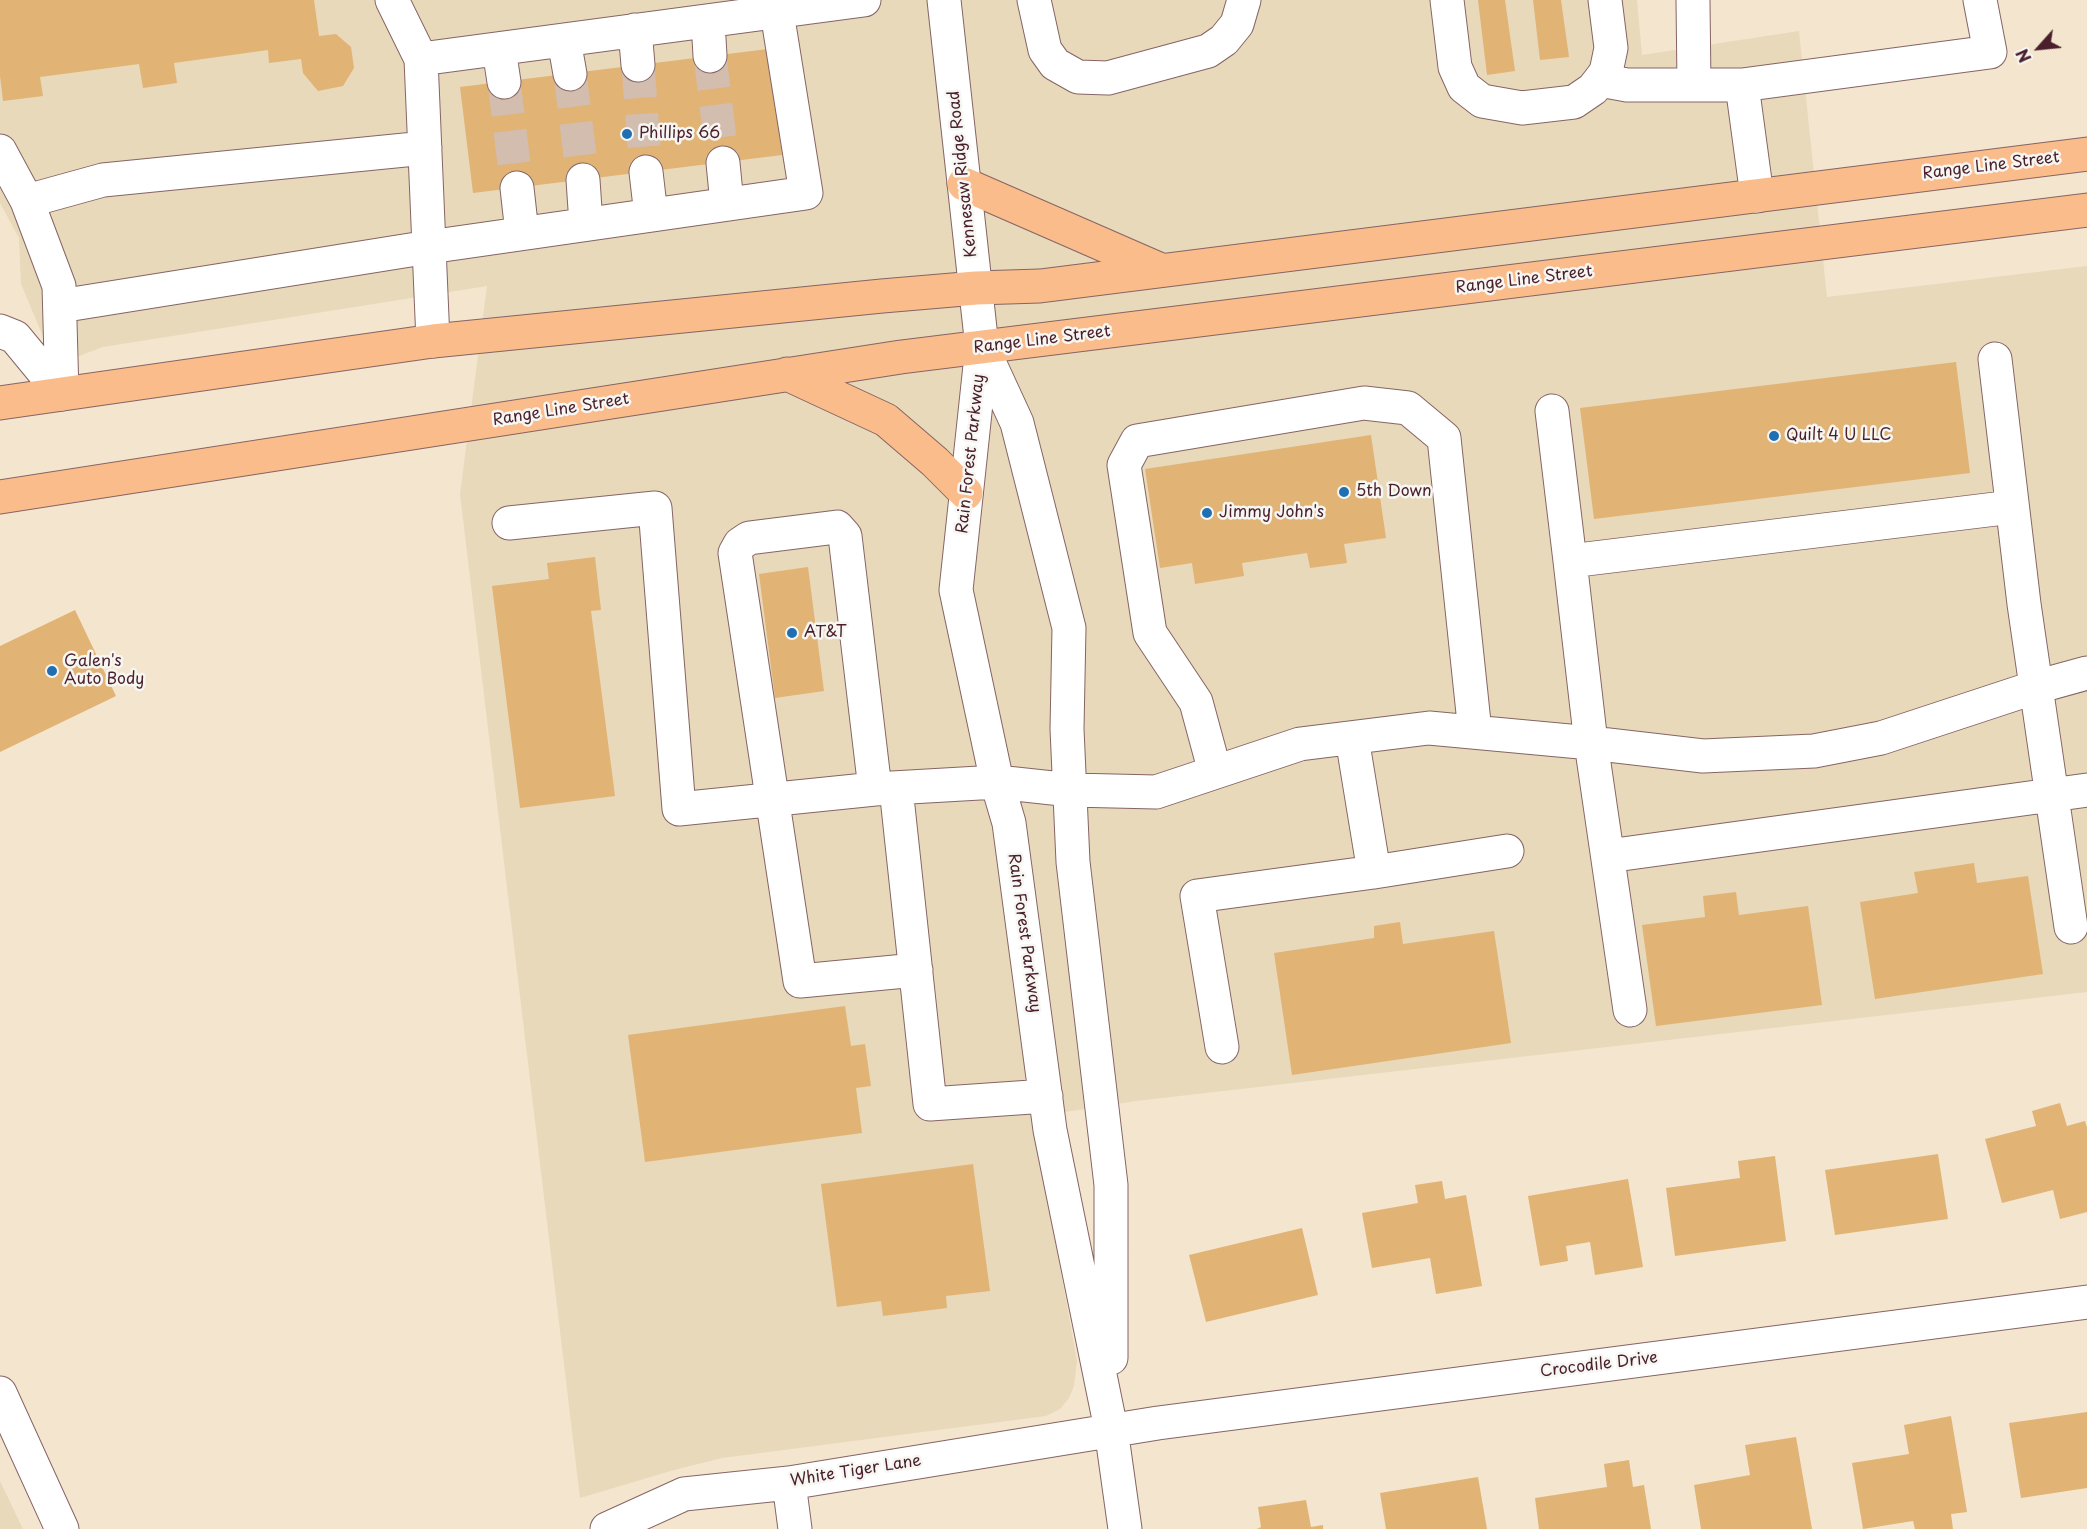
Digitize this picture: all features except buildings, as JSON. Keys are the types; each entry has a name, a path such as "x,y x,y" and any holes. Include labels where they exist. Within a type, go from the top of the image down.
{"main road":[{"name":"Range Line Street","path":"0,403 433,341 976,288 1040,286 2087,154"},
{"path":"964,184 1162,271"},
{"name":"Range Line Street","path":"0,497 901,357 2087,210"},
{"path":"787,374 886,420 935,462 966,493"}],"street":[{"path":"392,0 421,59 433,341"},
{"path":"421,59 708,21 776,5 864,0"},
{"name":"Kennesaw Ridge Road","path":"944,0 982,347"},
{"path":"1034,0 1045,50 1055,64 1078,77 1108,78 1208,51 1224,40 1237,24 1244,0"},
{"path":"1447,0 1455,68 1464,87 1482,101 1522,108 1574,102 1593,89 1600,81 1606,72 1611,48 1605,0"},
{"path":"1694,85 1694,0 1699,0"},
{"path":"1600,81 1627,85 1742,85 1990,52 1980,0"},
{"path":"60,306 429,247 806,193 776,5"},
{"path":"708,21 710,56"},
{"path":"635,30 638,66"},
{"path":"564,40 570,74"},
{"path":"499,49 504,82"},
{"path":"1742,85 1757,196"},
{"path":"27,201 103,180 425,148"},
{"path":"0,151 27,201 59,286 62,394"},
{"path":"723,163 728,204"},
{"path":"646,172 651,215"},
{"path":"583,180 586,224"},
{"path":"517,188 522,233"},
{"path":"0,331 15,338 62,394"},
{"name":"Rain Forest Parkway","path":"982,347 956,590 997,782 1009,823 1050,1130 1111,1429 1125,1529"},
{"name":"Rain Forest Parkway","path":"982,347 1017,423 1069,628 1067,729 1073,862 1111,1185 1111,1429"},
{"path":"1995,359 2036,687 2071,927"},
{"path":"1215,772 1196,702 1150,633 1124,465 1137,441 1364,402 1408,408 1444,438 1475,732"},
{"path":"1552,411 1591,742 1630,1010"},
{"path":"1570,561 2012,507"},
{"path":"509,523 655,508 679,809 886,789 997,782 1071,790 1156,792 1300,744 1429,728 1591,742 1702,756 1814,751 1881,738 2087,672"},
{"path":"916,970 800,981 735,553 740,544 749,538 837,526 845,537 916,970 930,1104 1046,1096"},
{"path":"1352,738 1374,872"},
{"path":"1608,856 2087,790"},
{"path":"1222,1047 1197,896 1507,851"},
{"name":"Crocodile Drive","path":"1111,1429 2087,1302"},
{"path":"0,1393 61,1529"},
{"name":"White Tiger Lane","path":"607,1529 684,1494 789,1483 1111,1429"},
{"path":"789,1483 795,1529"}],"shaded area":[{"path":"0,0 1637,0 1642,55 1799,31 1827,297 2087,266 2087,992 1136,1101 1033,1117 1077,1361 1074,1386 1069,1398 1060,1409 1046,1416 722,1458 580,1498 460,494 487,286 103,347 55,365 21,284 19,238 0,203"},
{"path":"0,1481 23,1529 0,1529"}],"tunnel":[{"path":"710,56 723,163"},
{"path":"638,65 646,172"},
{"path":"570,74 583,180"},
{"path":"504,82 517,188"}],"place":[{"name":"Phillips 66","path":"627,134"},
{"name":"Quilt 4 U LLC","path":"1774,436"},
{"name":"5th Down","path":"1344,492"},
{"name":"Jimmy John's","path":"1207,513"},
{"name":"AT&T","path":"792,633"},
{"name":"Galen's Auto Body","path":"52,671"}]}
